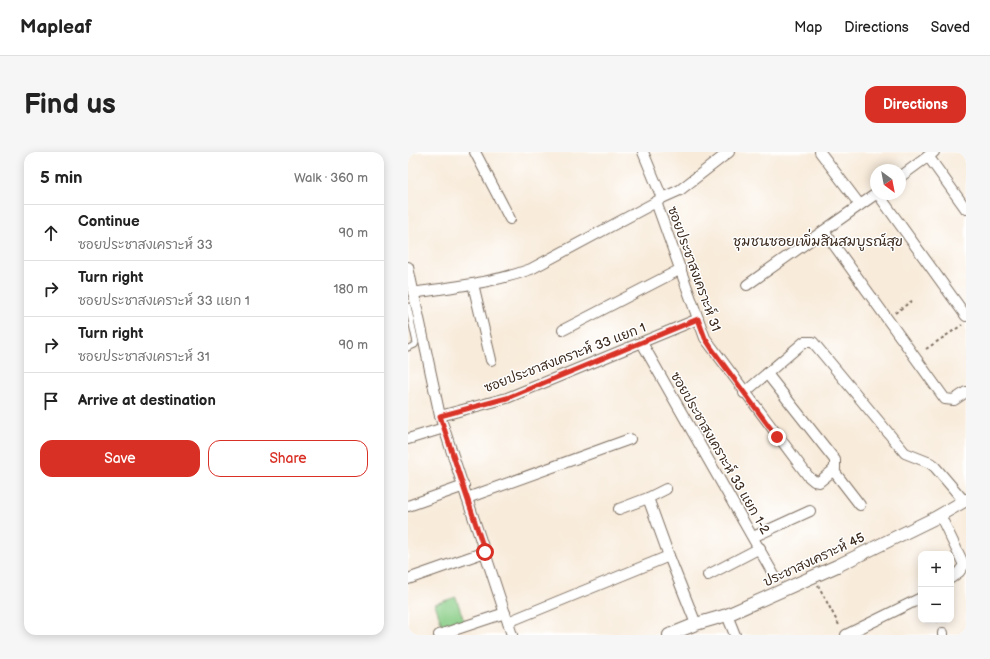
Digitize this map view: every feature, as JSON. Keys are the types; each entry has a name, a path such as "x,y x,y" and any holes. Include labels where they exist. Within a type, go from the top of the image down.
{"street":[{"path":"475,152 510,219"},
{"name":"ซอยประชาสงเคราะห์ 31","path":"643,152 705,338 744,393 808,476 814,481 819,482 833,470"},
{"path":"413,293 473,284 518,274 531,269 680,190 729,152"},
{"path":"820,152 860,205"},
{"path":"906,172 931,154 966,208"},
{"path":"747,285 870,199"},
{"path":"881,200 966,316"},
{"path":"824,231 945,399 954,400 966,392"},
{"path":"408,268 413,293 410,308 440,416 512,635"},
{"path":"563,330 681,269"},
{"path":"473,284 491,360"},
{"name":"ซอยประชาสงเคราะห์ 33 แยก 1","path":"440,416 507,398 698,319"},
{"path":"744,393 768,375 804,342 813,342 905,453 930,463 965,501"},
{"name":"ซอยประชาสงเคราะห์ 33 แยก 1-2","path":"642,343 754,537 775,577"},
{"path":"768,375 835,460 836,465 833,470 860,505"},
{"path":"408,439 444,428"},
{"path":"468,498 630,439"},
{"path":"408,506 464,486"},
{"path":"619,509 648,498 666,489"},
{"path":"648,498 696,624"},
{"name":"ประชาสงเคราะห์ 45","path":"669,635 696,624 727,615 814,576 940,515 965,501"},
{"path":"754,537 810,511"},
{"path":"940,515 964,565 954,576"},
{"path":"708,574 760,548"},
{"path":"408,578 485,552"},
{"path":"439,635 506,618 669,556"},
{"path":"844,632 858,632 918,600"},
{"path":"727,615 735,635"}],"lane":[{"path":"408,348 416,345 410,308"}],"path":[{"path":"887,319 913,300"},
{"path":"926,349 966,322"},
{"path":"814,576 844,632"}],"green space":[{"path":"456,597 465,624 444,631 435,604"}],"district":[{"name":"ชุมชนซอยเพิ่มสินสมบูรณ์สุข","path":"818,241"}],"route":[{"path":"485,552 440,416 507,398 698,319 700,328 712,349 777,437"}]}
